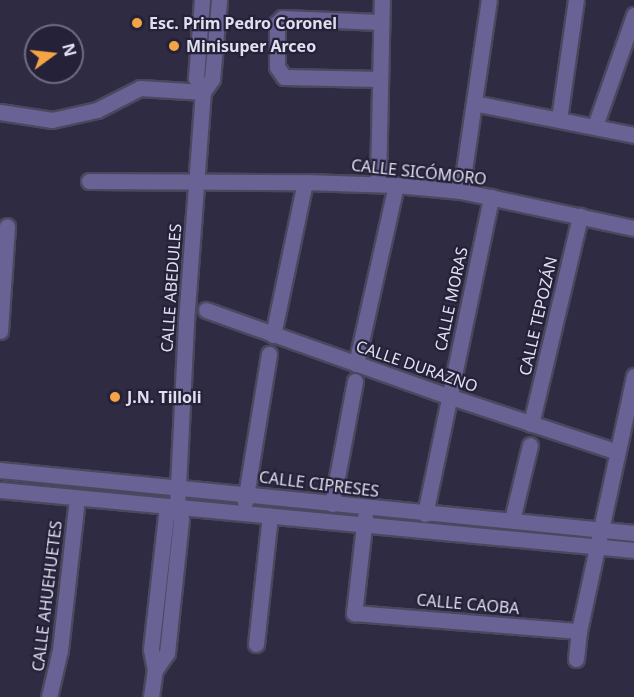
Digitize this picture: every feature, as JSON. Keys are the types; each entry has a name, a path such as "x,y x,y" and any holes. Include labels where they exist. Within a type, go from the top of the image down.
{"street":[{"path":"202,0 196,78 203,92"},
{"path":"203,92 212,79 219,0"},
{"path":"378,184 382,0"},
{"path":"461,191 489,0"},
{"path":"559,118 576,0"},
{"path":"596,126 634,15"},
{"path":"380,79 284,77 277,67 277,23 282,18 381,22"},
{"path":"0,112 52,120 97,110 140,88 203,92"},
{"name":"CALLE ABEDULES","path":"152,697 155,670 167,653 181,519 177,507 186,322 203,92"},
{"path":"474,103 559,118 634,135"},
{"name":"CALLE SICÓMORO","path":"89,181 197,180 396,185 461,191 634,228"},
{"path":"273,335 305,182"},
{"path":"356,364 396,185"},
{"name":"CALLE MORAS","path":"425,514 491,197"},
{"name":"CALLE TEPOZÁN","path":"531,424 580,216"},
{"path":"0,331 3,247 7,226"},
{"name":"CALLE DURAZNO","path":"206,310 448,396 617,452"},
{"path":"244,514 269,354"},
{"path":"576,659 579,631 634,376"},
{"path":"332,504 355,381"},
{"path":"512,520 530,445"},
{"name":"CALLE CIPRESES","path":"0,470 634,533"},
{"path":"0,490 634,550"},
{"name":"CALLE AHUEHUETES","path":"49,697 60,650 77,498"},
{"path":"364,526 366,508"},
{"path":"256,644 270,516"},
{"name":"CALLE CAOBA","path":"364,526 354,613 579,631"}],"place":[{"name":"Esc. Prim Pedro Coronel","path":"137,23"},
{"name":"Minisuper Arceo","path":"174,46"},
{"name":"J.N. Tilloli","path":"115,397"}]}
